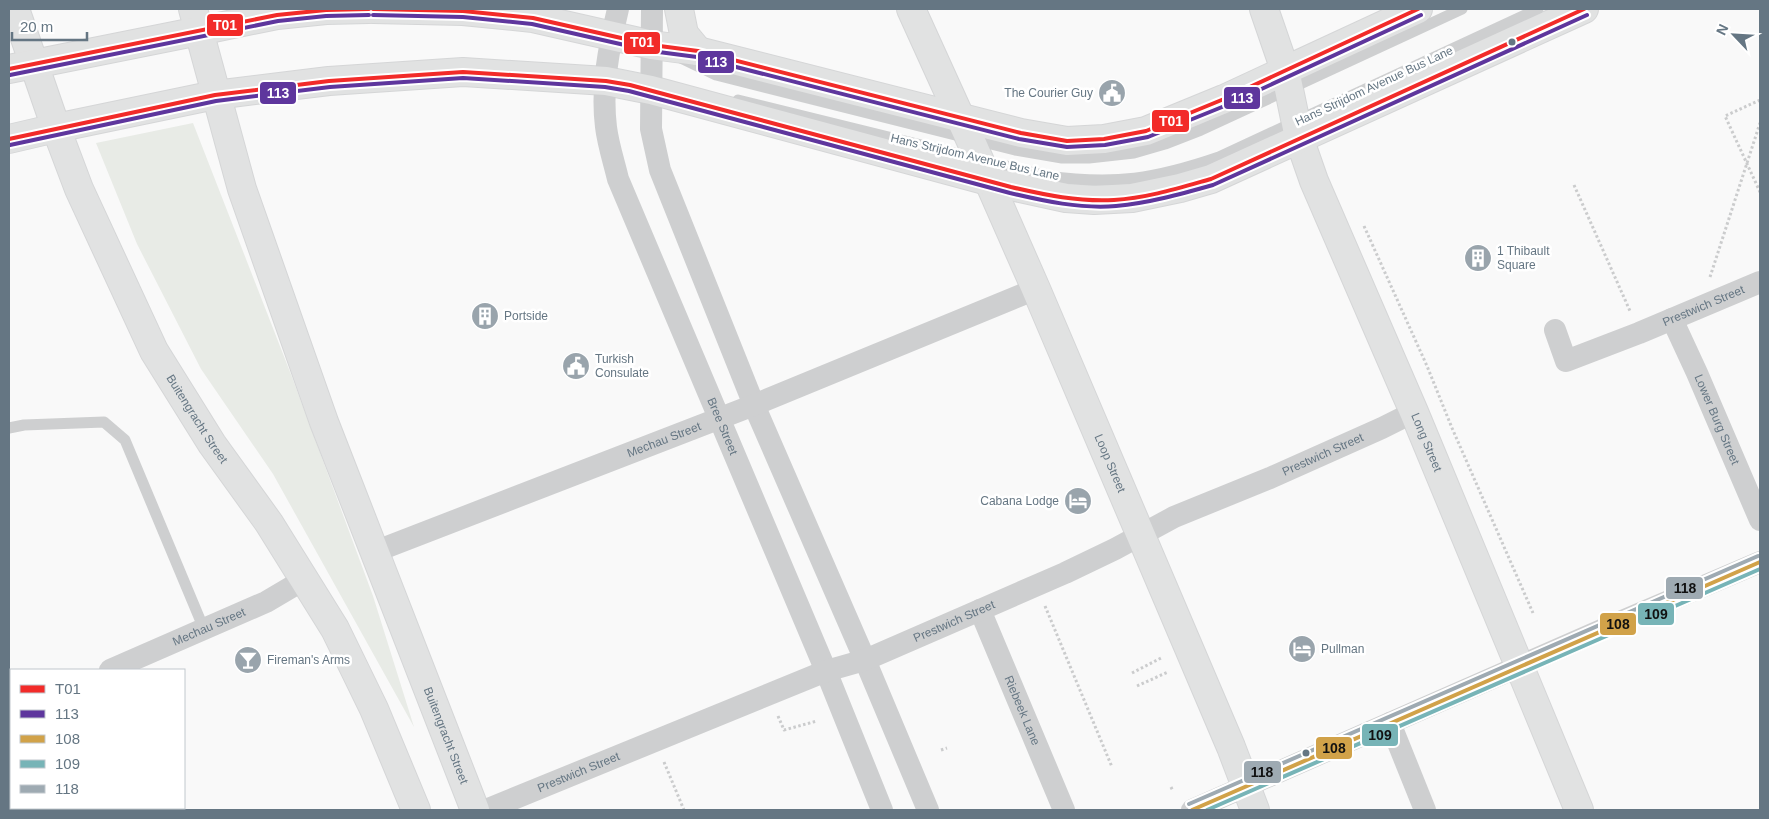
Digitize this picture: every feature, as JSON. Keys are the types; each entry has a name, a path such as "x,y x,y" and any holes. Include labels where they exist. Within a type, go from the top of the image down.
{"main road":[{"name":"Buitengracht Street","path":"15,9 21,66 56,128 79,189 154,351 212,444 269,523 335,629 374,709 416,810"},
{"path":"679,9 684,34 698,51"},
{"name":"Loop Street","path":"911,9 1036,289 1251,798"},
{"name":"Long Street","path":"1264,9 1286,79 1297,130 1314,181 1414,412 1579,810"},
{"path":"9,139 215,95 329,82 462,72 606,81 975,149 1021,133 1066,141 1104,139 1146,132 1224,99 1286,79 1418,9"},
{"path":"21,66 196,20 326,10 463,11 532,18 615,22 652,44 698,51 975,149 1066,198 1094,200 1132,198 1180,188 1211,179 1251,162 1297,130 1584,9"},
{"name":"Buitengracht Street","path":"196,20 242,190 324,422 474,810"}],"street":[{"path":"652,9 652,129 660,170 754,405 928,810"},
{"name":"Bree Street","path":"615,22 607,58 606,125 618,179 826,671 882,810"},
{"name":"Prestwich Street","path":"1554,330 1566,361 1760,282"},
{"name":"Mechau Street","path":"374,552 754,405 1036,289"},
{"name":"Lower Burg Street","path":"1672,319 1697,372 1760,520"},
{"name":"Prestwich Street","path":"486,810 826,671 865,660 1065,573 1141,536 1174,517 1270,478 1414,412"},
{"path":"1192,810 1251,798 1390,723 1760,562"},
{"name":"Mechau Street","path":"112,669 266,602 305,579"},
{"name":"Riebeek Lane","path":"980,610 1064,810"},
{"path":"1390,723 1426,810"}],"lane":[{"path":"1286,79 1462,9"},
{"name":"Hans Strijdom Avenue Bus Lane","path":"1297,130 1538,9"},
{"name":"Hans Strijdom Avenue Bus Lane","path":"652,44 716,75 975,149"},
{"path":"651,90 705,93"},
{"name":"Hans Strijdom Avenue Bus Lane","path":"724,96 975,149"},
{"path":"9,428 24,425 104,422 125,440 204,629"}],"path":[{"path":"1760,100 1725,116 1760,192"},
{"path":"1707,286 1760,123"},
{"path":"1574,185 1640,332"},
{"path":"1363,223 1427,366 1533,613"},
{"path":"1043,602 1112,767"},
{"path":"1132,673 1161,658"},
{"path":"1137,686 1168,672"},
{"path":"778,714 784,730 817,721"},
{"path":"656,740 684,810"},
{"path":"941,750 947,748"}],"shaded area":[{"path":"193,123 292,377 373,596 414,727 273,474 201,369 137,244 96,143"}],"transit line":[{"name":"T01","path":"9,69 277,15 326,10 369,9"},
{"name":"T01","path":"373,9 463,11 533,18 652,45 698,51 1021,133 1067,141 1104,139 1146,131 1224,99 1418,9"},
{"name":"T01","path":"9,139 215,95 329,81 463,72 606,81 630,85 1011,187 1075,199 1114,200 1151,195 1211,179 1584,9"},
{"name":"113","path":"10,75 278,21 326,16 369,15"},
{"name":"113","path":"373,15 463,17 532,24 651,51 697,57 1019,139 1067,147 1105,145 1148,137 1227,105 1421,15"},
{"name":"113","path":"10,145 216,101 330,87 463,78 605,87 629,91 1010,193 1076,205 1116,206 1177,195 1213,185 1587,15"},
{"name":"118","path":"1189,804 1758,556"},
{"name":"108","path":"1192,810 1760,562"},
{"name":"109","path":"1207,810 1760,569"}],"place":[{"name":"The Courier Guy","path":"1112,93"},
{"name":"1 Thibault Square","path":"1478,258"},
{"name":"Portside","path":"485,316"},
{"name":"Turkish Consulate","path":"576,366"},
{"name":"Cabana Lodge","path":"1078,501"},
{"name":"Pullman","path":"1302,649"},
{"name":"Fireman's Arms","path":"248,660"}]}
